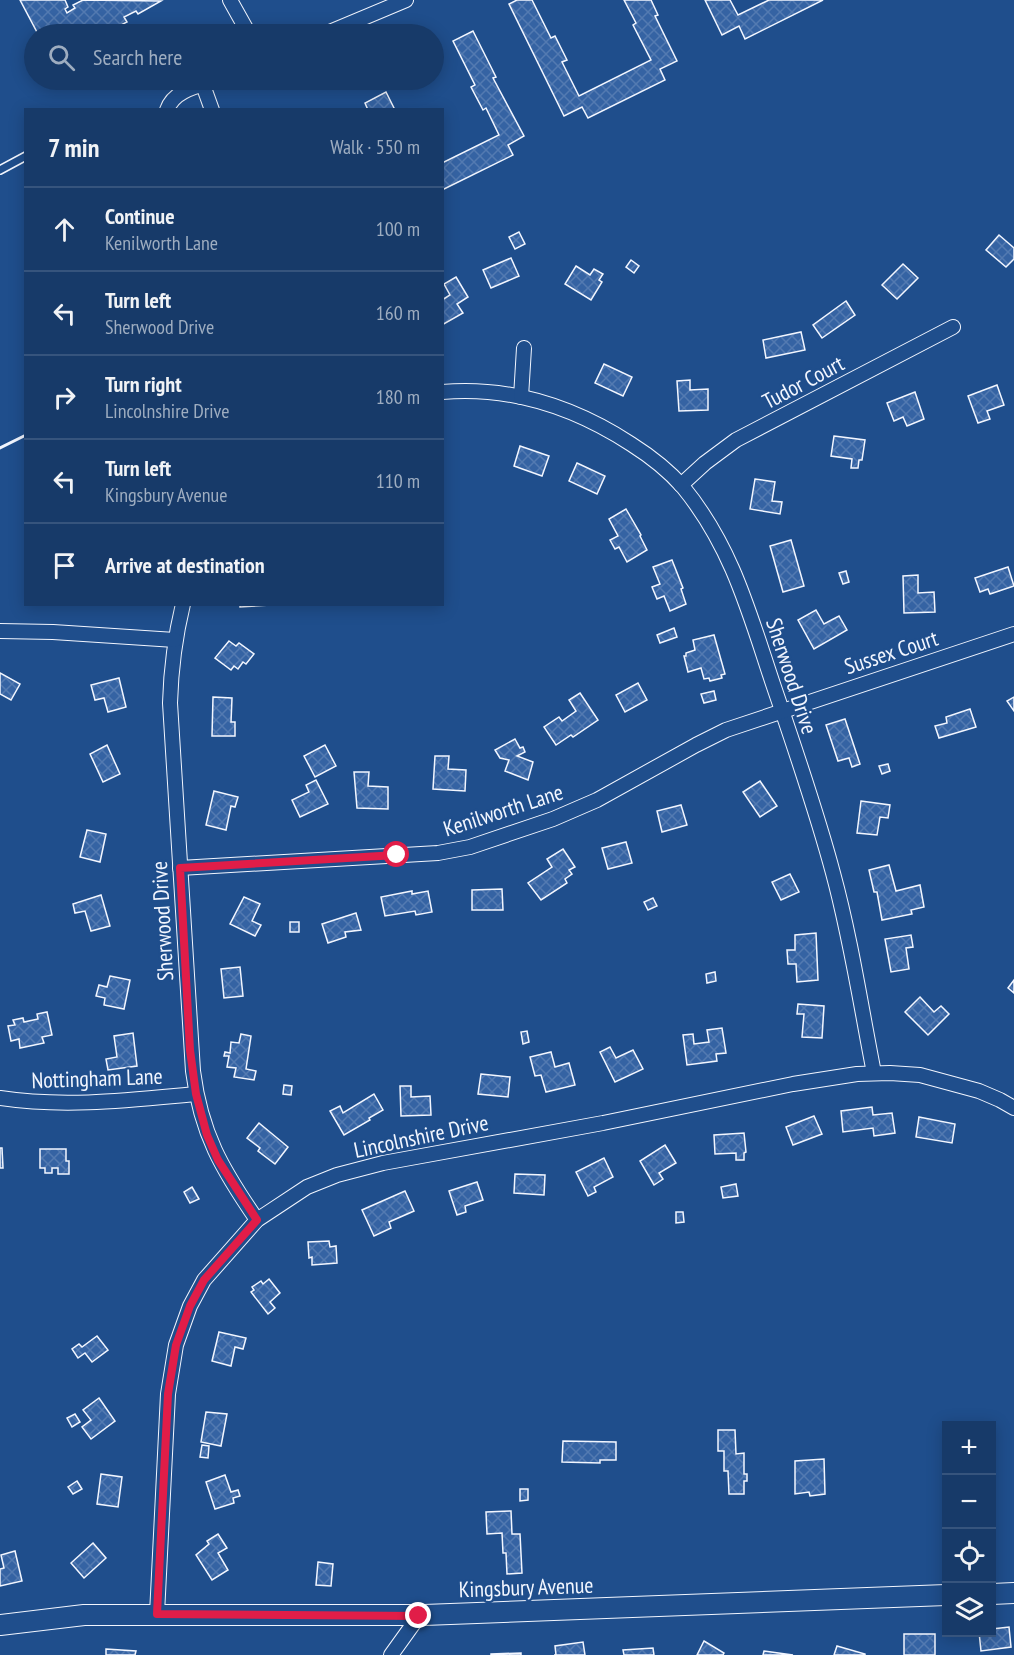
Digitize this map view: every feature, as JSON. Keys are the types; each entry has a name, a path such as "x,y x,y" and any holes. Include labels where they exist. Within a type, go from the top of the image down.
{"main road":[{"path":"996,1593 1014,1593"},
{"name":"Kingsbury Avenue","path":"0,1625 84,1615 419,1616 942,1595"}],"street":[{"path":"230,0 243,24"},
{"path":"349,24 406,0"},
{"path":"168,108 171,100 177,95 190,90"},
{"path":"205,90 211,108"},
{"name":"Tudor Court","path":"681,485 705,463 736,440 953,327"},
{"path":"521,396 524,348"},
{"name":"Sherwood Drive","path":"444,392 477,391 521,396 543,401 593,421 641,450 662,466 681,485 711,527 734,570 825,844 836,885 874,1073"},
{"name":"Sherwood Drive","path":"183,606 175,640 170,703 190,1050 196,1094 207,1135 218,1160 257,1220"},
{"path":"0,631 175,640"},
{"name":"Sussex Court","path":"782,710 1014,634"},
{"name":"Kenilworth Lane","path":"180,868 438,853 470,847 553,819 597,800 726,730 782,710"},
{"name":"Lincolnshire Drive","path":"157,1614 168,1394 176,1345 190,1306 204,1280 257,1220 307,1187 337,1175 383,1163 603,1123 793,1084 874,1073 920,1075 953,1083 1000,1100 1014,1108"},
{"name":"Nottingham Lane","path":"0,1098 22,1101 104,1103 196,1094"},
{"path":"391,1655 419,1616"}],"lane":[{"path":"0,170 24,157"}],"building":[{"path":"20,0 65,0 68,7 65,9 67,13 75,8 73,5 83,0 161,1 138,14 136,11 124,17 127,22 123,24 33,24"},
{"path":"517,0 532,0 551,38 555,36 567,60 562,62 579,96 651,60 633,25 636,23 624,0 651,0 658,15 655,16 677,61 660,69 665,80 588,118 582,107 564,116 509,4"},
{"path":"705,0 730,0 738,15 769,0 823,0 745,39 739,26 722,35"},
{"path":"473,31 496,77 493,78 524,136 508,145 513,155 444,189 444,162 499,135 486,108 483,110 471,87 475,85 453,41"},
{"path":"386,92 394,108 367,108 365,103"},
{"path":"519,232 525,244 515,249 509,237"},
{"path":"999,235 1014,248 1014,259 1006,267 986,250"},
{"path":"511,258 519,276 491,288 483,270"},
{"path":"631,260 639,266 634,273 626,267"},
{"path":"903,264 918,278 897,299 882,285"},
{"path":"576,266 590,275 594,269 603,274 599,280 602,282 591,300 565,284"},
{"path":"456,277 468,297 457,304 463,313 444,324 444,299 450,295 444,284"},
{"path":"846,301 855,315 822,338 813,325"},
{"path":"801,332 805,350 766,358 763,340"},
{"path":"604,364 632,377 623,396 595,383"},
{"path":"690,380 690,390 708,389 708,410 679,411 677,381"},
{"path":"997,385 1004,405 987,411 990,419 978,423 968,396"},
{"path":"915,392 924,419 907,426 903,417 894,421 887,403"},
{"path":"834,436 865,440 862,460 859,460 858,468 851,468 852,459 831,456"},
{"path":"520,446 549,456 542,476 514,466"},
{"path":"577,463 605,476 597,494 569,481"},
{"path":"755,479 775,482 772,501 782,502 780,514 750,509"},
{"path":"626,509 647,550 627,562 619,547 615,549 610,540 618,536 609,519"},
{"path":"791,540 804,586 783,592 770,546"},
{"path":"672,560 683,588 681,589 686,604 670,611 664,596 657,599 652,587 660,584 653,567"},
{"path":"1008,567 1014,586 990,594 988,589 980,592 975,578"},
{"path":"846,571 849,582 843,584 839,573"},
{"path":"918,575 918,593 934,592 935,612 904,613 903,576"},
{"path":"816,610 824,624 839,616 847,630 814,649 798,620"},
{"path":"674,628 677,637 660,643 657,635"},
{"path":"714,635 725,674 721,675 722,678 710,681 709,678 704,679 701,668 688,672 684,656 695,650 693,640"},
{"path":"229,641 236,646 239,643 254,654 246,664 243,662 238,669 234,666 231,670 215,658"},
{"path":"0,673 20,684 11,700 0,694"},
{"path":"119,678 126,707 108,712 104,698 95,700 91,685"},
{"path":"638,683 647,700 625,712 616,695"},
{"path":"714,691 716,700 704,703 701,694"},
{"path":"580,693 598,720 573,737 571,735 556,745 544,727 559,717 562,721 576,711 569,700"},
{"path":"213,697 232,698 231,722 235,722 235,736 212,736"},
{"path":"1014,697 1014,711 1007,701"},
{"path":"970,709 976,727 939,738 935,726 947,723 946,717"},
{"path":"845,719 860,764 852,767 849,758 838,761 826,725"},
{"path":"515,739 525,752 517,756 533,762 528,780 505,771 509,760 500,758 495,750"},
{"path":"107,745 120,774 103,782 90,754"},
{"path":"325,745 336,766 315,777 304,756"},
{"path":"435,756 449,756 448,769 466,770 465,791 433,789"},
{"path":"888,764 890,771 882,774 879,766"},
{"path":"354,772 369,772 368,786 388,787 388,809 357,808"},
{"path":"316,780 328,804 300,817 292,800 309,792 306,785"},
{"path":"760,781 777,806 760,817 743,792"},
{"path":"214,791 238,797 235,807 231,806 226,830 206,825"},
{"path":"861,801 890,805 888,818 880,817 877,835 857,833"},
{"path":"681,805 687,825 662,832 657,811"},
{"path":"87,830 106,834 100,862 80,857"},
{"path":"626,842 632,863 608,869 602,848"},
{"path":"563,849 575,867 569,870 572,874 565,879 567,883 541,900 528,883 552,867 547,859"},
{"path":"889,865 896,891 920,885 924,907 911,910 912,914 882,920 877,892 874,892 869,870"},
{"path":"790,874 799,892 781,900 772,882"},
{"path":"502,889 503,910 472,910 472,890"},
{"path":"412,891 412,894 428,891 432,912 416,915 415,911 385,916 381,897"},
{"path":"101,895 110,926 91,931 85,911 75,913 73,904"},
{"path":"244,897 260,904 252,921 261,925 255,936 230,924"},
{"path":"653,898 657,906 648,910 644,902"},
{"path":"356,913 361,930 345,932 346,937 328,943 322,924"},
{"path":"290,922 299,922 299,932 290,932"},
{"path":"816,933 818,980 797,982 796,964 788,964 787,950 795,950 795,935"},
{"path":"911,935 913,947 906,948 909,969 891,972 885,939"},
{"path":"240,967 243,996 224,998 221,969"},
{"path":"715,972 716,981 707,983 706,974"},
{"path":"110,976 130,980 124,1009 104,1005 105,998 96,996 99,985 107,987"},
{"path":"1014,980 1014,993 1008,988"},
{"path":"920,997 934,1012 941,1006 949,1014 928,1035 905,1012"},
{"path":"798,1004 824,1006 822,1038 802,1037 804,1014 797,1014"},
{"path":"47,1012 52,1035 42,1037 44,1043 20,1048 19,1039 11,1041 8,1026 15,1025 13,1020 23,1018 24,1022 38,1019 37,1014"},
{"path":"722,1028 726,1053 716,1054 717,1061 687,1065 683,1035 693,1034 694,1044 709,1042 707,1030"},
{"path":"527,1031 529,1042 523,1044 521,1032"},
{"path":"133,1033 137,1066 108,1070 106,1059 117,1057 114,1036"},
{"path":"241,1034 251,1036 246,1069 256,1071 254,1080 234,1077 236,1068 227,1067 229,1056 224,1056 225,1052 230,1053 231,1042 239,1043"},
{"path":"610,1047 616,1058 633,1050 643,1069 615,1082 600,1052"},
{"path":"551,1052 555,1067 569,1063 575,1085 546,1092 541,1075 535,1076 530,1057"},
{"path":"481,1074 510,1077 508,1097 478,1094"},
{"path":"284,1085 292,1086 291,1095 283,1094"},
{"path":"400,1086 411,1086 411,1097 430,1096 431,1115 401,1116"},
{"path":"374,1094 383,1110 344,1135 330,1111 340,1106 343,1113"},
{"path":"872,1107 873,1115 892,1113 895,1133 874,1136 873,1128 843,1132 841,1111"},
{"path":"814,1116 822,1134 793,1145 786,1127"},
{"path":"919,1117 955,1124 952,1143 916,1137"},
{"path":"259,1123 288,1147 275,1164 258,1151 260,1148 247,1138"},
{"path":"744,1133 746,1152 744,1160 736,1160 736,1153 715,1154 714,1135"},
{"path":"665,1145 676,1163 659,1173 663,1179 654,1185 640,1161"},
{"path":"0,1148 2,1148 3,1168 0,1168"},
{"path":"40,1149 66,1149 69,1174 58,1174 58,1168 52,1168 52,1173 45,1173 45,1168 40,1168"},
{"path":"604,1158 613,1177 594,1187 596,1192 588,1196 576,1172"},
{"path":"515,1174 545,1175 544,1195 514,1193"},
{"path":"477,1182 483,1200 465,1206 466,1212 457,1215 449,1191"},
{"path":"736,1184 738,1196 723,1198 721,1187"},
{"path":"192,1187 199,1199 190,1203 184,1192"},
{"path":"405,1191 414,1211 389,1222 391,1228 374,1236 362,1210"},
{"path":"676,1212 683,1212 684,1222 676,1223"},
{"path":"329,1241 330,1247 336,1246 337,1263 312,1265 308,1242"},
{"path":"269,1279 280,1293 270,1302 275,1308 268,1314 251,1292 254,1290 252,1287 261,1281 263,1284"},
{"path":"219,1332 246,1338 243,1349 235,1347 231,1366 212,1361"},
{"path":"97,1336 108,1350 92,1362 85,1353 78,1358 72,1349 79,1344 82,1347"},
{"path":"99,1398 115,1421 91,1439 82,1427 91,1420 83,1410"},
{"path":"206,1412 227,1414 221,1446 201,1442"},
{"path":"75,1414 80,1422 72,1427 67,1418"},
{"path":"718,1430 735,1430 736,1454 744,1453 744,1474 747,1474 747,1481 744,1481 744,1494 729,1494 728,1471 724,1471 724,1451 718,1451"},
{"path":"563,1441 616,1442 616,1460 600,1460 600,1463 562,1462"},
{"path":"202,1445 209,1446 208,1458 200,1457"},
{"path":"824,1459 825,1494 810,1496 809,1492 795,1494 795,1461"},
{"path":"101,1474 122,1477 118,1507 97,1504"},
{"path":"225,1475 231,1492 238,1490 240,1496 233,1498 234,1503 215,1509 206,1482"},
{"path":"77,1481 82,1489 73,1494 68,1487"},
{"path":"520,1489 528,1489 528,1500 520,1501"},
{"path":"511,1511 512,1534 520,1534 522,1573 507,1574 502,1533 487,1534 486,1512"},
{"path":"218,1534 227,1548 218,1553 228,1570 212,1580 196,1555 209,1544 207,1541"},
{"path":"93,1543 106,1558 84,1578 71,1563"},
{"path":"15,1551 22,1581 0,1586 0,1569 4,1568 1,1555"},
{"path":"318,1562 333,1564 331,1586 316,1585"},
{"path":"1009,1627 1011,1647 981,1651 980,1637 996,1637 996,1629"},
{"path":"904,1634 935,1634 935,1655 904,1655"},
{"path":"704,1641 724,1653 723,1655 697,1655"},
{"path":"583,1642 585,1655 556,1655 555,1646"},
{"path":"837,1646 865,1654 865,1655 834,1655"},
{"path":"653,1648 654,1655 624,1655 623,1650"},
{"path":"106,1649 136,1651 135,1655 106,1655"},
{"path":"764,1651 793,1655 763,1655"},
{"path":"521,1653 521,1655 491,1655 491,1654"}],"wall":[{"path":"0,448 24,436"}],"route":[{"path":"397,855 180,868 190,1050 196,1094 207,1135 218,1160 257,1220 204,1280 190,1306 176,1345 168,1394 157,1614 419,1616"}]}
